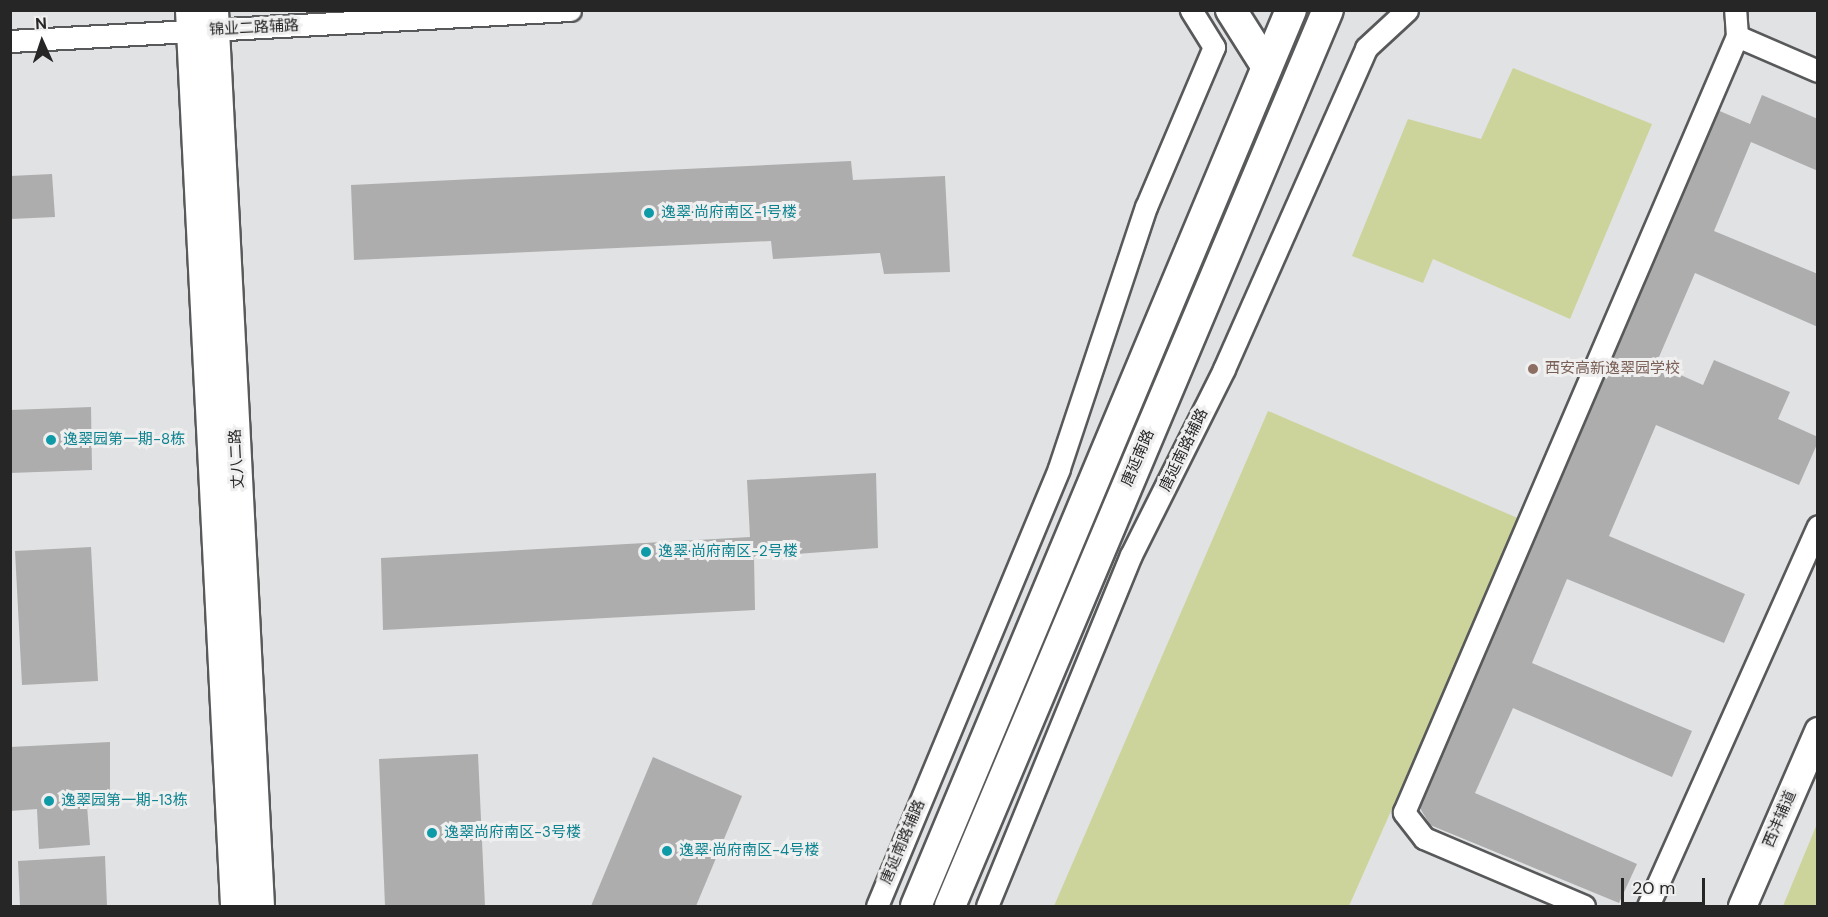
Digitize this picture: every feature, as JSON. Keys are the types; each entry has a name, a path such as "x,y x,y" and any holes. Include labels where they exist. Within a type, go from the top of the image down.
{"main road":[{"path":"1231,10 1267,67"},
{"path":"916,906 1292,10"},
{"name":"唐延南路","path":"950,906 1328,10"}],"street":[{"name":"锦业二路辅路","path":"10,41 202,20 570,10"},
{"name":"唐延南路辅路","path":"877,906 1059,468 1146,207 1214,47 1191,10"},
{"name":"唐延南路辅路","path":"987,906 1131,555 1224,369 1366,48 1407,10"},
{"path":"1584,906 1424,838 1404,812 1737,36 1735,10"},
{"name":"丈八二路","path":"202,20 234,906"},
{"name":"丈八二路","path":"202,20 260,906"},
{"path":"1737,36 1818,71"},
{"path":"1648,906 1812,555 1818,526"},
{"name":"西沣辅道","path":"1742,906 1818,731"}],"green space":[{"path":"1513,68 1652,124 1570,319 1433,259 1423,283 1352,256 1408,119 1481,139"},
{"path":"1268,411 1520,519 1349,906 1054,906"},
{"path":"1817,824 1817,906 1783,906"}],"building":[{"path":"1762,95 1818,119 1818,171 1751,142 1714,231 1818,274 1818,327 1695,273 1656,364 1703,385 1714,360 1790,392 1778,419 1818,437 1818,442 1799,485 1656,425 1609,536 1745,594 1724,643 1567,579 1532,663 1692,731 1672,777 1513,708 1475,793 1637,864 1619,903 1430,825 1420,808 1715,109 1750,124"},
{"name":"逸翠·尚府南区-1号楼","path":"851,161 853,180 945,176 950,272 884,274 880,253 773,259 771,241 354,260 351,185"},
{"path":"52,174 55,217 10,219 10,176"},
{"name":"逸翠园第一期-8栋","path":"91,407 92,470 10,473 10,410"},
{"name":"逸翠·尚府南区-2号楼","path":"876,473 878,548 754,557 755,610 383,630 381,558 750,537 747,480"},
{"path":"91,547 98,681 22,685 15,551"},
{"name":"逸翠园第一期-13栋","path":"110,742 110,791 86,792 90,845 39,849 37,809 10,811 10,747"},
{"name":"逸翠尚府南区-3号楼","path":"478,754 485,906 385,906 379,759"},
{"name":"逸翠·尚府南区-4号楼","path":"653,757 742,796 696,906 591,906"},
{"path":"105,856 107,906 20,906 18,861"}],"place":[{"name":"逸翠·尚府南区-1号楼","path":"649,213"},
{"name":"西安高新逸翠园学校","path":"1533,369"},
{"name":"逸翠园第一期-8栋","path":"51,440"},
{"name":"逸翠·尚府南区-2号楼","path":"646,552"},
{"name":"逸翠园第一期-13栋","path":"49,801"},
{"name":"逸翠尚府南区-3号楼","path":"432,833"},
{"name":"逸翠·尚府南区-4号楼","path":"667,851"}]}
